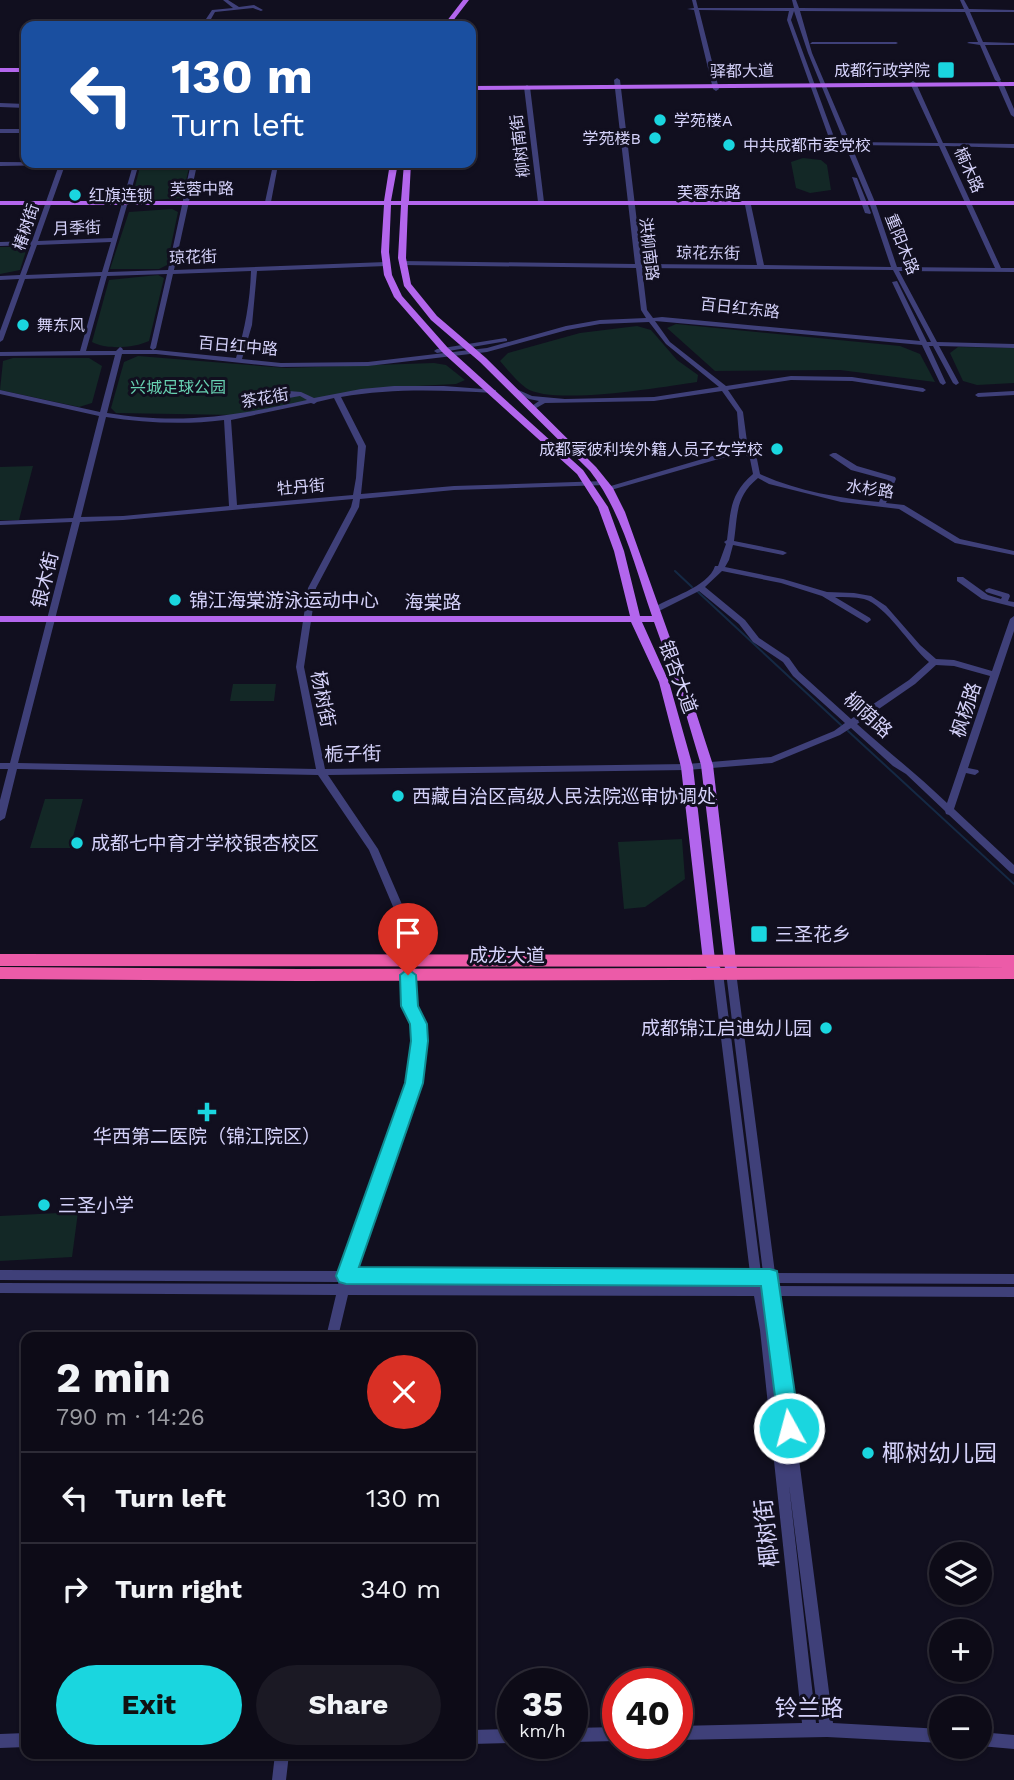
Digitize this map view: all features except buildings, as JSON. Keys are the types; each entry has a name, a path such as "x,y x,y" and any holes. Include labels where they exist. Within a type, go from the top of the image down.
{"highway":[{"name":"成龙大道","path":"0,960 397,961 1014,973"},
{"name":"成龙大道","path":"0,973 408,975 1014,961"}],"main road":[{"path":"450,21 467,0"},
{"path":"460,21 476,0"},
{"path":"0,72 21,72"},
{"name":"驿都大道","path":"826,82 999,82"},
{"name":"驿都大道","path":"476,86 1014,82"},
{"name":"驿都大道","path":"476,86 617,83"},
{"name":"银杏大道","path":"393,168 387,204 386,264 393,286 407,311 449,353 494,391 580,472 603,507 619,551 637,617 664,682 687,767 722,967"},
{"name":"银杏大道","path":"407,168 402,263 412,294 514,390 607,486 620,512 684,691 707,765 722,967"},
{"name":"芙蓉中路","path":"185,205 268,202 387,204"},
{"name":"芙蓉东路","path":"404,204 868,204"},
{"name":"芙蓉东路","path":"404,204 1014,204"},
{"name":"芙蓉中路","path":"0,205 404,204"},
{"name":"海棠路","path":"0,611 52,615 637,617 655,614"},
{"name":"海棠路","path":"0,619 52,615"}],"street":[{"path":"695,0 715,85"},
{"path":"792,0 794,9 805,21 848,136 842,142"},
{"path":"881,0 885,11"},
{"path":"962,0 1014,115"},
{"path":"210,21 208,19 215,10 226,1 237,9"},
{"path":"215,10 254,6 261,10"},
{"path":"689,9 1014,11"},
{"path":"794,9 789,20 832,138 842,142 943,147 1014,146"},
{"name":"重阳木路","path":"794,9 808,53 892,269 943,383"},
{"path":"812,43 896,43"},
{"path":"969,43 1014,44"},
{"name":"洪柳南路","path":"617,83 638,265 648,317"},
{"name":"楠木路","path":"913,83 999,270"},
{"name":"柳树南街","path":"527,87 541,202"},
{"path":"0,105 21,106"},
{"path":"0,131 21,131"},
{"path":"0,164 21,164"},
{"name":"椿树街","path":"0,340 61,168"},
{"path":"83,350 135,168"},
{"path":"153,348 194,168"},
{"path":"268,202 275,168"},
{"path":"748,205 761,268"},
{"name":"月季街","path":"0,244 114,240"},
{"name":"琼花东街","path":"402,263 1014,270"},
{"name":"琼花街","path":"0,278 386,264"},
{"path":"239,358 248,333 254,269"},
{"name":"重阳木路","path":"892,269 956,383"},
{"path":"648,317 668,343 723,387 740,412 744,449 752,459 757,475 737,496 725,561 700,587 655,614"},
{"name":"百日红东路","path":"470,349 566,328 648,317 935,342 1014,346"},
{"name":"百日红东路","path":"935,342 1014,340"},
{"name":"百日红中路","path":"0,352 120,351 153,348 239,358 328,361 449,353"},
{"name":"百日红中路","path":"0,352 156,352 312,365 368,364 470,349"},
{"name":"银木街","path":"0,818 120,351"},
{"path":"531,409 544,401 654,399 771,379 852,379 923,390"},
{"name":"茶花街","path":"0,393 49,406 148,420 227,418 337,396 415,387 494,391"},
{"path":"514,390 531,398 565,401"},
{"path":"978,395 1014,393"},
{"path":"290,394 301,394 314,402"},
{"name":"杨树街","path":"337,396 362,446 357,496 339,541 312,588 300,667 321,772 359,825 391,887 402,916 397,961"},
{"path":"227,418 233,508"},
{"name":"牡丹街","path":"0,523 233,508 454,488 607,486 744,449"},
{"path":"833,456 854,468 892,480 882,503"},
{"name":"水杉路","path":"757,475 772,482 841,500 882,503 915,514 958,541 1014,553"},
{"path":"728,542 783,553"},
{"path":"718,568 783,581 825,594 868,598 880,604 918,651 934,662 954,663 995,675"},
{"path":"960,579 985,597 1014,605"},
{"name":"柳荫路","path":"700,587 742,622 755,640 786,660 846,726 909,772 949,812 1011,865"},
{"path":"989,590 1006,596 1004,603"},
{"path":"825,594 867,620"},
{"name":"枫杨路","path":"949,812 1014,619"},
{"name":"栀子街","path":"0,766 321,772 687,767 772,760 846,726 912,682 934,662"},
{"path":"964,770 975,772"},
{"name":"银杏大道","path":"722,967 764,1284"},
{"path":"333,1332 346,1282 414,1083 419,1041 418,1024 410,1006 408,975"},
{"path":"0,1275 346,1282 764,1284 1014,1279"},
{"path":"0,1288 346,1282"},
{"path":"764,1284 1014,1292"},
{"name":"椰树街","path":"764,1284 827,1730"},
{"name":"椰树街","path":"764,1284 766,1330 810,1731"},
{"name":"铃兰路","path":"693,1733 827,1730 929,1735"},
{"path":"476,1737 497,1736"},
{"path":"0,1741 21,1740"},
{"path":"992,1740 1014,1742"},
{"path":"279,1780 281,1759"}],"green space":[{"path":"803,158 821,160 827,165 831,190 810,193 796,188 791,162"},
{"path":"140,168 189,168 182,198 138,201 132,198"},
{"path":"172,209 178,212 167,265 159,269 110,269 129,212"},
{"path":"0,247 20,247 26,251 20,270 0,274"},
{"path":"158,275 164,278 149,341 120,347 92,342 109,280"},
{"path":"676,324 900,346 920,354 935,382 840,370 715,371 667,328"},
{"path":"637,326 651,330 677,360 698,375 697,382 608,394 539,393 526,388 515,379 500,361 508,353 580,333"},
{"path":"958,347 1014,348 1014,383 977,385 963,381 950,353"},
{"name":"兴城足球公园","path":"138,356 286,368 434,363 446,365 465,380 456,384 377,388 234,415 116,413 111,408 124,362"},
{"name":"兴城足球公园","path":"13,358 89,358 102,366 92,403 79,407 0,390 3,361"},
{"path":"33,466 19,520 0,520 0,467"},
{"path":"233,684 276,684 274,701 230,701"},
{"path":"45,799 83,799 70,848 30,848"},
{"path":"682,839 685,879 645,907 624,909 618,842"},
{"path":"78,1212 72,1257 0,1261 0,1216"}],"waterway":[{"path":"675,571 692,587"},
{"path":"698,592 841,725"},
{"path":"848,731 1014,884"}],"place":[{"name":"成都行政学院","path":"946,70"},
{"name":"学苑楼A","path":"660,120"},
{"name":"学苑楼B","path":"655,138"},
{"name":"中共成都市委党校","path":"729,145"},
{"name":"红旗连锁","path":"75,195"},
{"name":"舞东风","path":"23,325"},
{"name":"成都蒙彼利埃外籍人员子女学校","path":"777,449"},
{"name":"锦江海棠游泳运动中心","path":"175,600"},
{"name":"西藏自治区高级人民法院巡审协调处","path":"398,796"},
{"name":"成都七中育才学校银杏校区","path":"77,843"},
{"name":"三圣花乡","path":"759,934"},
{"name":"成都锦江启迪幼儿园","path":"826,1028"},
{"name":"华西第二医院（锦江院区）","path":"207,1112"},
{"name":"三圣小学","path":"44,1205"},
{"name":"椰树幼儿园","path":"868,1453"}],"route":[{"path":"408,975 410,1006 418,1024 419,1041 414,1083 346,1276 770,1278 789,1428"}]}
